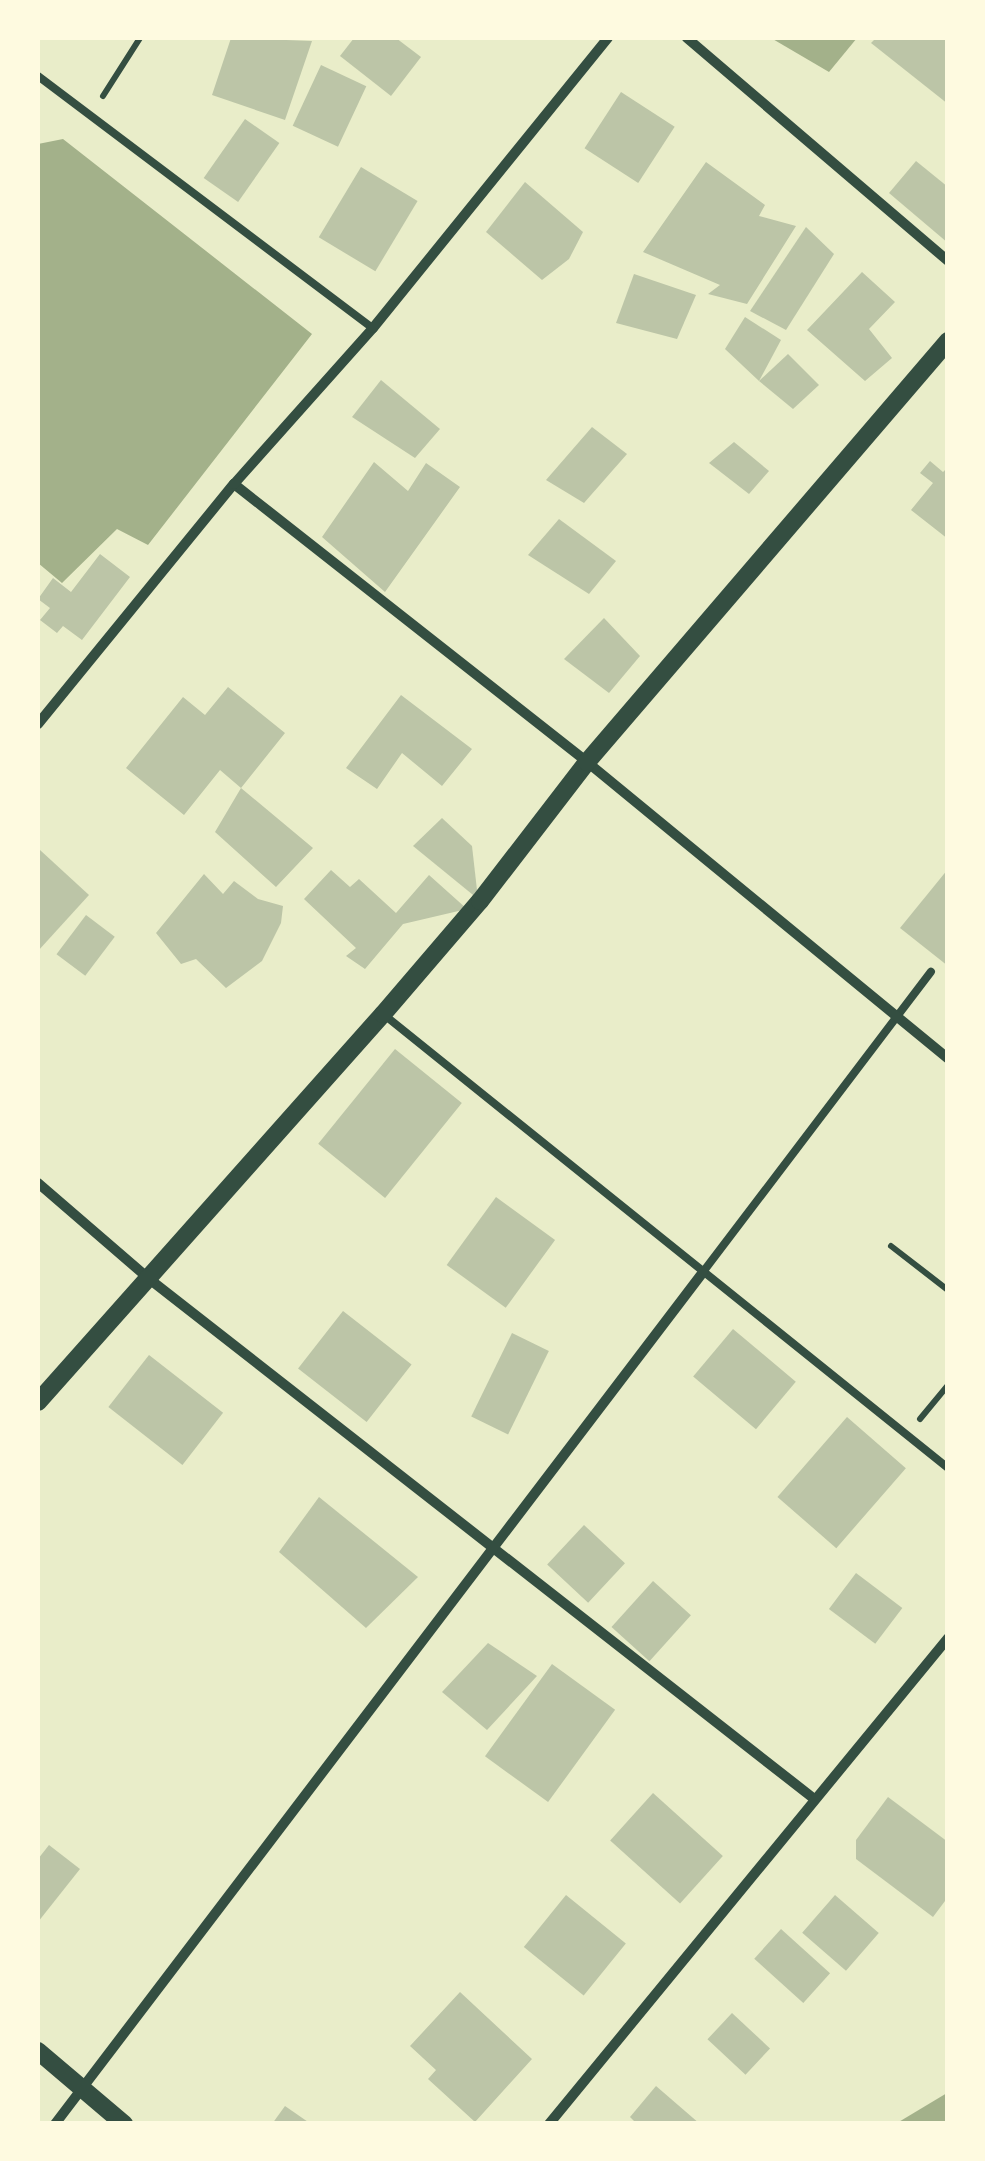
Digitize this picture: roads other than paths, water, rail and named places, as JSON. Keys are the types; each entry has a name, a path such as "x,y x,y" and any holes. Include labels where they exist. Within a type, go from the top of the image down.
{"street":[{"path":"38,724 234,484 373,328 608,38"},
{"path":"687,38 948,261"},
{"path":"38,1402 480,901 587,762 948,341"},
{"path":"234,484 587,762 948,1059"},
{"path":"38,1182 148,1278 813,1798"},
{"path":"55,2124 703,1272"},
{"path":"548,2124 948,1638"},
{"path":"38,2052 124,2124"}],"lane":[{"path":"38,76 373,328"},
{"path":"703,1272 900,1018 931,972"},
{"path":"383,1014 948,1468"}]}
